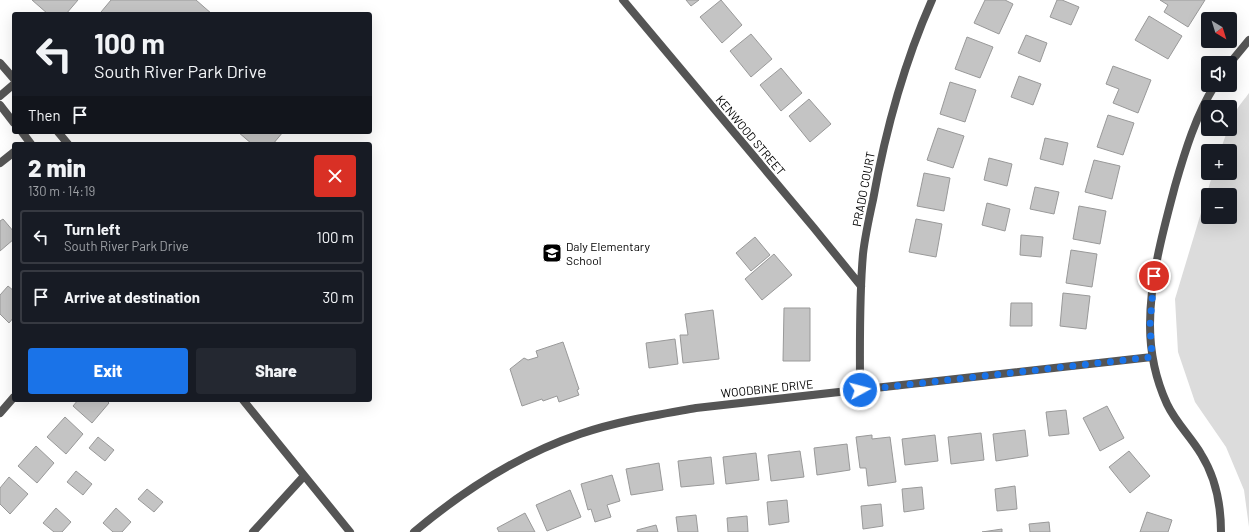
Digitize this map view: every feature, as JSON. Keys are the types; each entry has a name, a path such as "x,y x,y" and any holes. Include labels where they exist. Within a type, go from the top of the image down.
{"street":[{"name":"KENWOOD STREET","path":"623,0 861,286"},
{"name":"PRADO COURT","path":"860,390 861,286 863,252 884,147 912,50 932,0"},
{"path":"1236,56 1249,40"},
{"path":"0,63 12,76"},
{"path":"0,96 12,86"},
{"path":"1212,92 1194,127 1181,165 1166,220 1154,276 1150,325 1152,357 1158,381 1168,405 1180,427 1201,454 1211,474 1218,494 1221,516 1221,532"},
{"path":"0,106 12,121"},
{"path":"60,134 66,142"},
{"path":"0,163 12,154"},
{"name":"WOODBINE DRIVE","path":"414,532 441,509 484,479 531,454 580,434 631,420 696,408 1152,357"},
{"path":"0,413 12,399"},
{"path":"244,402 350,532"},
{"path":"253,532 304,476"}],"shaded area":[{"path":"1249,93 1249,527 1244,490 1226,447 1195,402 1178,352 1175,299 1201,213 1201,224 1237,224 1237,188 1208,188 1211,180 1237,180 1237,144 1223,144 1225,136 1237,136 1237,109"}],"building":[{"path":"32,0 78,0 68,12 46,12"},
{"path":"111,0 196,0 210,12 101,12"},
{"path":"686,0 699,0 691,6"},
{"path":"721,0 742,25 722,43 700,17"},
{"path":"985,0 1005,0 1013,4 999,34 974,23"},
{"path":"1057,0 1062,0 1079,7 1071,25 1050,17"},
{"path":"1160,0 1205,0 1188,27 1164,12 1168,5"},
{"path":"1149,16 1182,36 1168,59 1135,40"},
{"path":"751,34 772,59 751,77 730,51"},
{"path":"1026,35 1047,43 1040,62 1018,53"},
{"path":"967,37 993,47 980,78 955,69"},
{"path":"1113,66 1151,80 1138,113 1113,103 1119,89 1106,84"},
{"path":"781,68 802,93 781,111 760,85"},
{"path":"1019,76 1041,84 1033,105 1011,97"},
{"path":"950,82 976,90 965,122 940,114"},
{"path":"809,99 831,124 810,142 789,116"},
{"path":"1108,115 1134,123 1123,155 1097,147"},
{"path":"938,128 964,136 953,168 927,160"},
{"path":"240,134 281,134 275,142 250,142"},
{"path":"1045,138 1068,143 1063,165 1040,159"},
{"path":"989,158 1012,164 1007,186 984,180"},
{"path":"1094,160 1120,166 1112,199 1085,192"},
{"path":"924,173 950,178 944,211 917,206"},
{"path":"1035,187 1059,192 1054,214 1030,209"},
{"path":"987,203 1010,209 1005,231 982,225"},
{"path":"1079,206 1106,211 1100,244 1073,239"},
{"path":"3,219 12,230 12,241 0,251 0,221"},
{"path":"916,219 942,224 936,257 909,252"},
{"path":"1021,235 1043,237 1041,257 1020,255"},
{"path":"755,237 770,255 751,271 736,253"},
{"path":"1071,250 1097,254 1092,287 1066,283"},
{"path":"774,254 792,275 762,300 745,279"},
{"path":"8,286 12,289 12,319 9,323 0,314 0,295"},
{"path":"1063,293 1090,296 1086,329 1060,326"},
{"path":"1011,303 1032,303 1032,326 1010,326"},
{"path":"784,308 810,308 810,361 783,361"},
{"path":"713,310 719,359 683,363 680,335 688,335 685,314"},
{"path":"675,339 678,364 649,368 646,343"},
{"path":"563,342 579,389 577,390 579,395 559,402 557,396 543,401 542,399 522,406 510,369 524,358 528,360 538,357 536,351"},
{"path":"76,402 109,403 92,423 73,406"},
{"path":"1107,406 1124,438 1100,451 1083,418"},
{"path":"1066,410 1069,434 1049,436 1046,412"},
{"path":"65,417 83,434 66,454 47,437"},
{"path":"1025,430 1028,456 996,461 993,434"},
{"path":"981,433 984,460 951,464 948,437"},
{"path":"872,435 872,439 890,437 896,482 868,486 866,468 860,468 856,437"},
{"path":"935,435 938,461 905,465 902,439"},
{"path":"98,437 114,450 105,461 89,448"},
{"path":"847,444 850,470 817,475 814,448"},
{"path":"36,446 54,463 37,483 18,466"},
{"path":"800,451 804,477 771,481 768,455"},
{"path":"1129,451 1150,476 1130,493 1109,467"},
{"path":"756,453 759,480 726,484 723,457"},
{"path":"711,457 714,484 681,487 678,461"},
{"path":"659,463 663,490 631,495 626,469"},
{"path":"76,471 92,484 83,495 67,482"},
{"path":"612,475 620,501 607,505 611,517 595,522 591,509 588,510 581,484"},
{"path":"9,477 28,494 10,514 0,504 0,488"},
{"path":"1015,486 1017,509 997,511 995,489"},
{"path":"922,487 924,509 904,512 902,489"},
{"path":"147,489 163,502 154,512 138,499"},
{"path":"570,490 581,517 547,531 536,505"},
{"path":"787,500 789,522 769,525 767,502"},
{"path":"881,504 883,526 863,529 861,506"},
{"path":"56,508 71,522 62,532 54,532 43,523"},
{"path":"116,508 131,522 122,532 113,532 103,523"},
{"path":"1147,512 1172,520 1168,532 1140,532"},
{"path":"525,513 535,532 499,532 497,528"},
{"path":"696,515 698,532 678,532 676,517"},
{"path":"747,516 748,532 728,532 727,518"},
{"path":"1049,522 1050,532 1030,532 1029,524"},
{"path":"656,525 658,532 637,532 637,530"},
{"path":"1002,529 1002,532 982,532"}],"place":[{"name":"Daly Elementary School","path":"552,253"}],"route":[{"path":"860,390 1152,357 1150,325 1154,276"}]}
